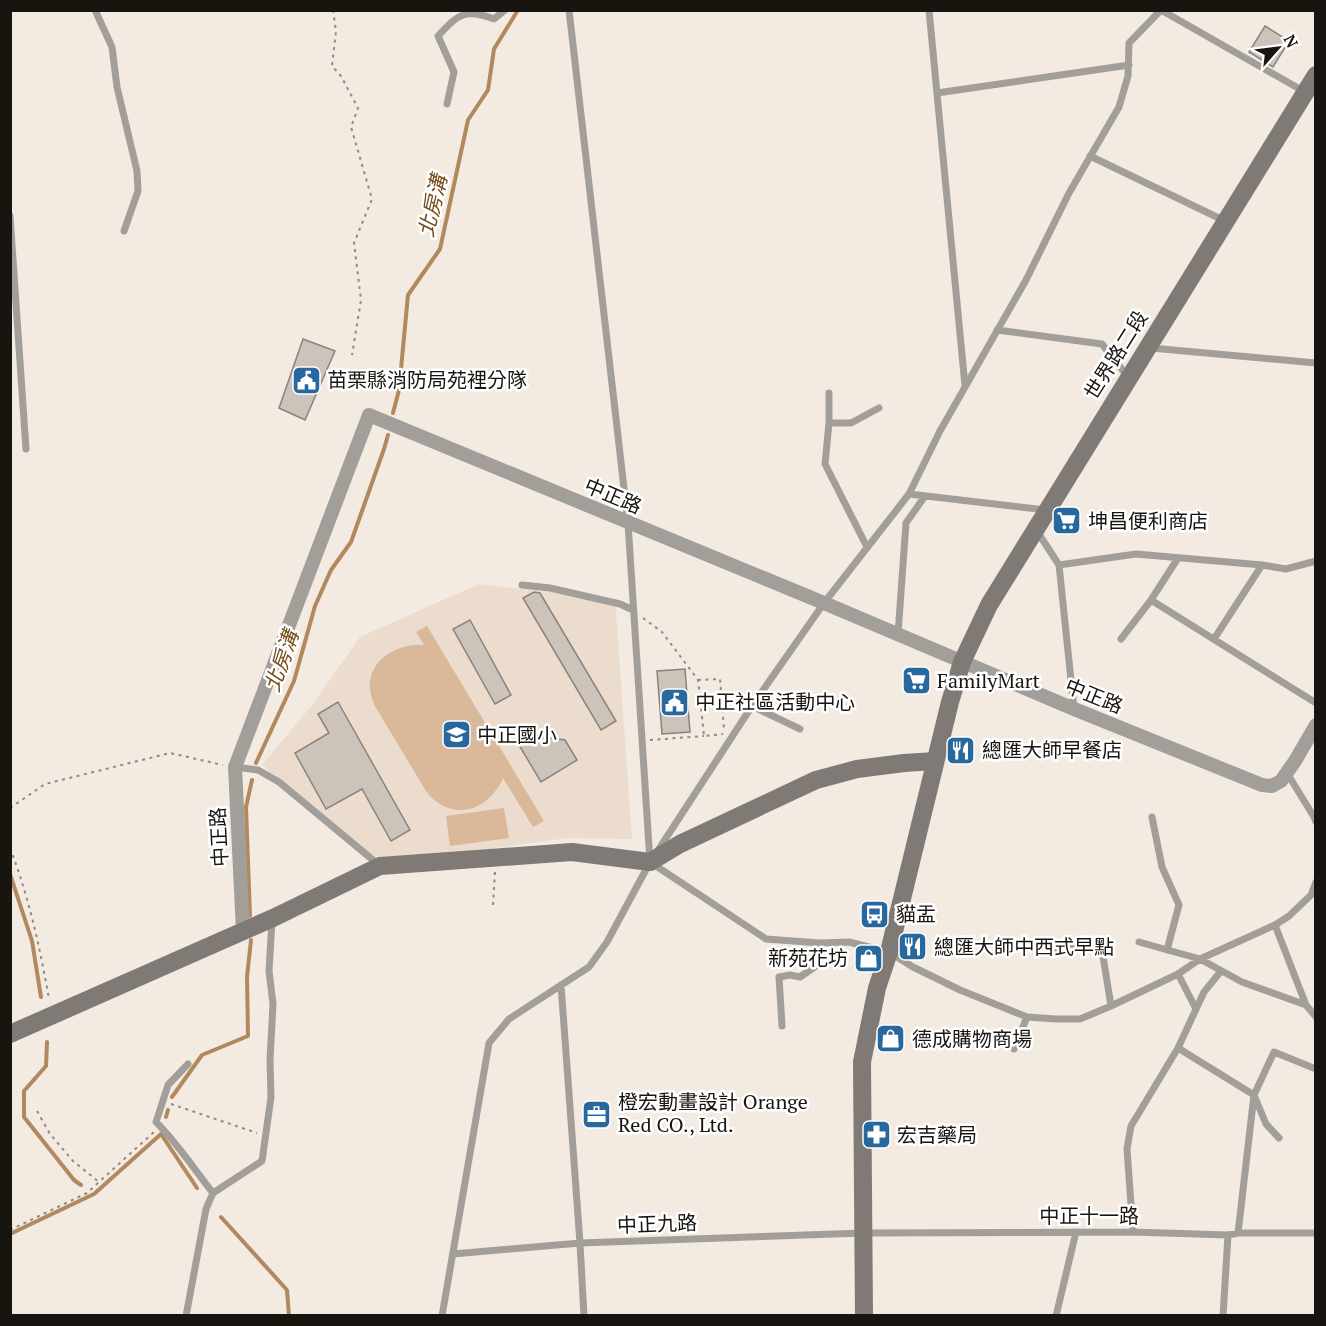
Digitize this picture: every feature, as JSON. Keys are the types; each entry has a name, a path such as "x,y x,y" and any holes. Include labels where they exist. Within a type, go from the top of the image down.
{"main road":[{"name":"世界路二段","path":"864,1316 862,1062 877,988 889,952 935,761 962,663 989,604 1226,221 1310,95 1316,75"},
{"path":"10,1035 273,918 380,866 572,852 650,862 680,844 816,780 856,769 935,761"}],"street":[{"name":"中正路","path":"243,931 235,767 369,415 824,603 962,663 1262,785 1272,786 1281,781 1287,773"},
{"path":"1287,773 1316,725"}],"lane":[{"path":"95,10 112,47 117,87 137,171 138,191 124,231"},
{"path":"447,104 454,72 438,36 457,17 477,13 494,20 505,10"},
{"path":"569,10 628,523 650,862"},
{"path":"929,10 965,386"},
{"path":"442,1316 489,1044 509,1019 589,967 607,942 650,862 752,706 824,603 909,494 940,431 1026,280 1069,193 1119,107 1128,76 1130,43 1161,10 1310,95"},
{"path":"937,93 1129,65"},
{"path":"1090,156 1226,221"},
{"path":"10,216 26,449"},
{"path":"997,330 1102,344 1129,378"},
{"path":"1147,348 1316,363"},
{"path":"829,393 825,464 867,547"},
{"path":"829,423 851,423 879,408"},
{"path":"909,494 1046,510"},
{"path":"898,635 906,523 925,496"},
{"path":"1035,529 1059,565 1074,709"},
{"path":"1059,565 1136,554 1286,569 1316,561"},
{"path":"1120,639 1151,600 1178,558"},
{"path":"1214,639 1262,565"},
{"path":"522,585 550,588 620,604 633,610"},
{"path":"1151,600 1316,703"},
{"path":"752,706 800,729"},
{"path":"235,767 258,770 279,782 380,866"},
{"path":"1287,773 1316,822"},
{"path":"1152,817 1162,867 1179,905 1167,950"},
{"path":"650,862 765,939 820,943 849,942 889,952 913,967 960,990 1027,1017 1080,1019 1178,974 1200,959 1275,925 1313,896 1316,882"},
{"path":"186,1316 206,1209 213,1193 262,1161 271,1097 273,1004 269,971 273,918"},
{"path":"1275,925 1306,1005 1316,1017"},
{"path":"1139,942 1200,959 1242,982 1306,1005"},
{"path":"782,1026 779,977 790,975 800,977 816,966 820,943"},
{"path":"1053,953 1066,944 1102,950 1111,1006"},
{"path":"1133,1232 1127,1149 1131,1126 1178,1048 1204,992 1221,970"},
{"path":"1178,974 1196,1009"},
{"path":"561,985 584,1316"},
{"path":"1014,1049 1027,1017"},
{"path":"1178,1048 1254,1095 1266,1124 1279,1138"},
{"path":"1238,1233 1254,1095 1274,1052 1316,1069"},
{"path":"188,1064 168,1085 156,1122 176,1142 213,1193"},
{"path":"1056,1316 1076,1232"},
{"name":"中正十一路","path":"863,1233 1316,1233"},
{"name":"中正九路","path":"453,1254 580,1243 863,1233"},
{"path":"1223,1316 1228,1234"}],"path":[{"path":"333,10 336,32 332,66 341,76 358,108 351,127 372,199 354,243 361,300 352,356"},
{"path":"633,610 662,632 698,680 704,736"},
{"path":"642,740 724,734 720,679 698,680"},
{"path":"10,808 45,784 170,753 235,767"},
{"path":"10,848 19,870 39,943 52,1016"},
{"path":"493,905 497,856"},
{"path":"163,1101 266,1136"},
{"path":"37,1111 50,1134 73,1161 99,1182"},
{"path":"10,1230 87,1193 160,1126"}],"shaded area":[{"name":"中正國小","path":"479,584 615,599 632,839 567,838 382,864 262,765 313,704 360,637"},
{"path":"427,626 544,821 533,827 503,778 488,799 470,809 451,809 433,799 376,708 370,684 377,664 393,651 413,645 424,645 416,632"},
{"path":"504,808 509,838 450,846 446,816"}],"building":[{"path":"1265,26 1289,41 1273,67 1249,52"},
{"name":"苗栗縣消防局苑裡分隊","path":"303,339 335,351 305,420 279,408"},
{"path":"534,592 540,593 616,721 601,730 523,598"},
{"path":"470,620 511,695 495,704 453,629"},
{"name":"中正社區活動中心","path":"685,669 690,732 662,734 657,671"},
{"path":"338,702 410,830 391,841 362,789 326,809 295,753 329,733 318,714"},
{"path":"535,736 565,740 577,760 541,782 519,745"}],"waterway":[{"name":"北房溝","path":"393,413 399,390 408,295 440,249 468,120 488,90 494,49 518,10"},
{"name":"北房溝","path":"256,763 294,681 315,606 331,570 351,542 388,435"},
{"name":"北房溝","path":"250,916 246,807 252,780"},
{"path":"10,874 32,941 41,997"},
{"name":"北房溝","path":"172,1097 202,1055 248,1036 247,977 251,940"},
{"path":"47,1042 46,1066 24,1091 24,1117 74,1180 81,1185"},
{"name":"北房溝","path":"166,1117 168,1110"},
{"path":"10,1234 94,1194 161,1134 197,1188"},
{"path":"221,1217 287,1290 289,1316"}],"place":[{"name":"苗栗縣消防局苑裡分隊","path":"306,380"},
{"name":"坤昌便利商店","path":"1067,521"},
{"name":"FamilyMart","path":"916,681"},
{"name":"中正社區活動中心","path":"674,702"},
{"name":"中正國小","path":"456,735"},
{"name":"總匯大師早餐店","path":"961,750"},
{"name":"貓盂","path":"875,914"},
{"name":"總匯大師中西式早點","path":"913,947"},
{"name":"新苑花坊","path":"869,958"},
{"name":"德成購物商場","path":"891,1039"},
{"name":"橙宏動畫設計 Orange Red CO., Ltd.","path":"597,1114"},
{"name":"宏吉藥局","path":"876,1135"}]}
